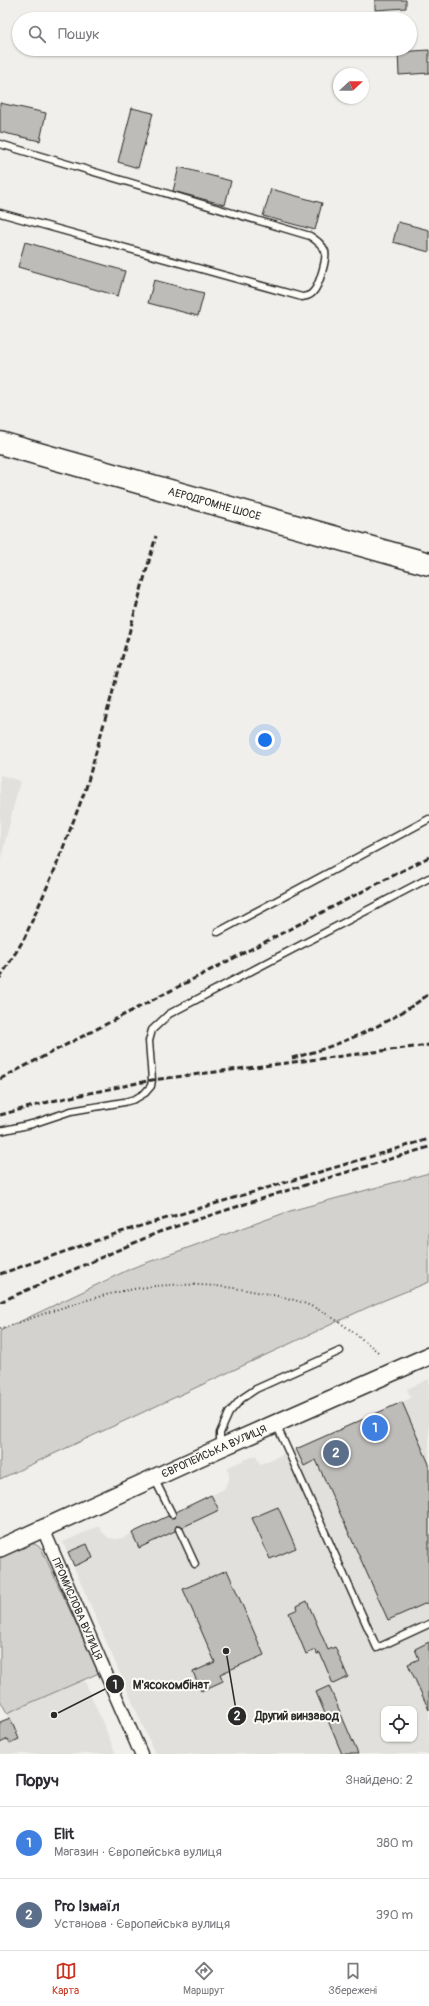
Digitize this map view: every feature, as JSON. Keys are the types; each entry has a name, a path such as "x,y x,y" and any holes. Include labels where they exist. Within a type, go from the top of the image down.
{"highway":[{"name":"АЕРОДРОМНЕ ШОСЕ","path":"0,443 429,564"}],"main road":[{"name":"ЄВРОПЕЙСЬКА ВУЛИЦЯ","path":"0,1548 220,1448 429,1356"}],"street":[{"name":"ПРОМИСЛОВА ВУЛИЦЯ","path":"43,1529 141,1754"}],"lane":[{"path":"0,144 310,236 321,245 325,252 326,260 316,288 308,296 302,297 0,213"},
{"path":"218,932 429,819"},
{"path":"0,1131 32,1124 71,1111 135,1099 145,1093 151,1086 149,1041 152,1030 169,1014 429,878"},
{"path":"220,1448 220,1433 229,1414 241,1399 256,1389 340,1351"},
{"path":"276,1424 377,1648 429,1624"},
{"path":"154,1478 172,1514"},
{"path":"179,1529 195,1564"}],"path":[{"path":"0,1329 117,1292 172,1284 200,1285 230,1287 284,1297 313,1307 347,1327 378,1352"}],"shaded area":[{"path":"0,775 20,781 0,862"},
{"path":"429,1173 429,1282 375,1304 0,1479 0,1331 132,1268 290,1211"},
{"path":"429,1379 429,1754 155,1754 63,1542 99,1526 102,1532 109,1538 122,1538 224,1489 229,1479 228,1467 256,1455 260,1464 411,1398 407,1389"},
{"path":"30,1544 35,1544 41,1548 99,1673 7,1713 0,1700 0,1557"},
{"path":"84,1679 116,1754 0,1754 0,1722 9,1718 7,1713"}],"building":[{"path":"375,0 406,0 406,8 375,10"},
{"path":"429,50 429,73 399,75 398,56 417,56 417,51"},
{"path":"0,103 46,113 40,141 0,132"},
{"path":"132,108 153,113 138,168 118,162"},
{"path":"179,167 231,181 225,205 173,191"},
{"path":"271,189 322,203 315,230 263,216"},
{"path":"398,222 429,230 429,252 393,242"},
{"path":"25,242 125,271 118,296 18,267"},
{"path":"154,280 204,293 198,316 148,303"},
{"path":"402,1402 429,1464 429,1602 388,1620 316,1460 304,1466 296,1449"},
{"path":"211,1495 219,1510 183,1527 177,1525 175,1531 139,1548 132,1533 168,1516 174,1518 176,1512"},
{"path":"278,1507 296,1548 270,1559 252,1518"},
{"path":"87,1544 93,1558 74,1566 68,1552"},
{"path":"227,1570 264,1655 220,1674 223,1681 201,1691 193,1672 215,1662 183,1589"},
{"path":"307,1601 328,1650 335,1647 348,1677 333,1684 320,1653 317,1654 316,1650 306,1654 289,1613 298,1609 297,1606"},
{"path":"429,1642 429,1710 408,1664 419,1659 415,1649"},
{"path":"329,1686 358,1754 342,1754 316,1692"},
{"path":"10,1718 19,1739 10,1743 8,1739 0,1743 0,1722"}],"railway":[{"path":"0,978 24,939 55,869 86,788 156,536"},
{"path":"0,1079 429,857"},
{"path":"292,1058 328,1047 364,1033 414,1005 429,994"},
{"path":"0,1115 52,1101 152,1080 429,1045"},
{"path":"0,1274 121,1232 429,1139"},
{"path":"0,1302 159,1232 429,1147"}],"place":[{"name":"Elit","path":"375,1428"},
{"name":"Pro Ізмаїл","path":"336,1453"},
{"name":"Другий винзавод","path":"226,1651"},
{"name":"М'ясокомбінат","path":"54,1715"}]}
